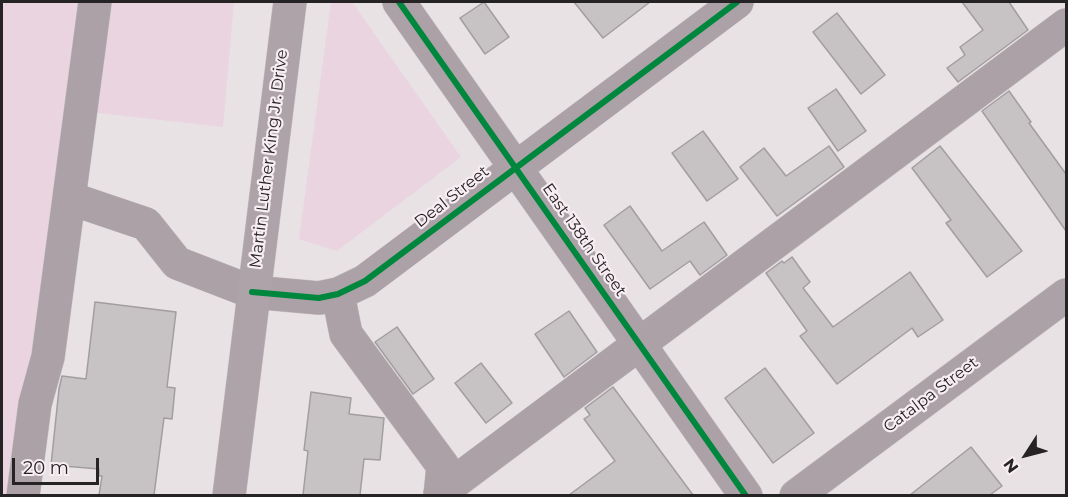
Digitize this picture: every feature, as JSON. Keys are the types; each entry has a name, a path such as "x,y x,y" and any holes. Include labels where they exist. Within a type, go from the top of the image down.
{"main road":[{"name":"Martin Luther King Jr. Drive","path":"229,495 252,292 290,2"}],"street":[{"path":"23,495 35,404 48,357 95,2"},
{"name":"East 138th Street","path":"399,2 746,495"},
{"name":"Deal Street","path":"69,198 146,224 177,263 252,292 319,298 338,294 365,281 737,2"},
{"path":"440,494 1066,25"},
{"path":"338,294 346,333 443,466 440,494"},
{"name":"Catalpa Street","path":"796,495 1066,295"}],"shaded area":[{"path":"2,2 234,2 223,127 81,111 24,496 2,495"},
{"path":"331,2 352,2 461,157 337,251 299,239"}],"building":[{"path":"484,2 509,37 485,54 460,18"},
{"path":"574,2 650,2 603,38"},
{"path":"962,2 1009,2 1028,30 958,82 947,68 965,55 960,47 983,30"},
{"path":"837,13 885,75 861,94 813,32"},
{"path":"836,89 866,131 838,151 808,108"},
{"path":"1009,91 1066,174 1066,231 982,111"},
{"path":"703,131 738,179 707,201 672,153"},
{"path":"829,146 844,167 777,216 740,167 764,148 786,176"},
{"path":"940,146 1022,251 987,277 946,223 951,220 912,168"},
{"path":"630,206 662,251 704,222 727,255 700,275 690,261 650,289 604,225"},
{"path":"792,257 810,282 803,288 833,327 910,272 943,320 918,337 912,328 837,384 800,336 807,331 766,273 782,261 784,263"},
{"path":"95,302 176,312 167,387 175,388 172,419 164,418 154,495 99,495 102,476 99,476 99,469 51,465 62,376 86,379"},
{"path":"569,311 597,352 564,377 535,334"},
{"path":"397,327 434,379 413,394 375,342"},
{"path":"481,363 512,403 486,423 455,383"},
{"path":"765,368 814,433 773,463 725,398"},
{"path":"613,387 693,495 569,495 615,461 584,419 590,415 585,408"},
{"path":"311,392 351,398 349,414 384,418 380,460 364,459 360,495 303,495 308,451 304,450"},
{"path":"971,447 1002,486 990,495 910,495"}],"cycle path":[{"path":"399,2 746,496"},
{"path":"252,292 319,298 338,294 365,281 737,2"}]}
